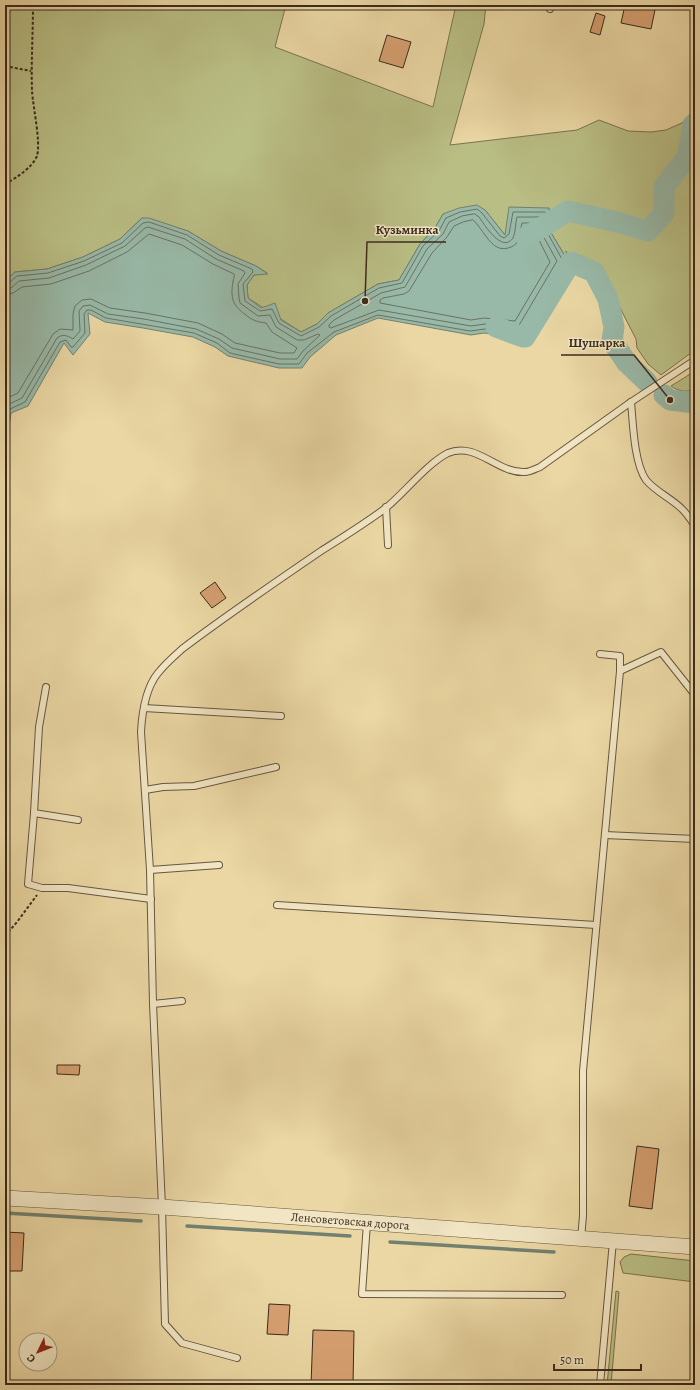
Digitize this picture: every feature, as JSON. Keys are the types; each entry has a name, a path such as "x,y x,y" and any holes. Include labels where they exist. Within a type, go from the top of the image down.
{"street":[{"name":"Ленсоветовская дорога","path":"5,1198 695,1247"}],"lane":[{"path":"237,1358 182,1343 165,1324 162,1208 153,1004 150,870 141,732 144,708 150,687 156,674 182,649 386,507 435,462 447,454 458,450 474,453 505,469 516,472 527,472 540,467 631,402 695,360"},
{"path":"631,402 641,472 655,489 683,510 695,526"},
{"path":"386,507 388,544"},
{"path":"620,671 661,652 695,695"},
{"path":"581,1238 583,1216 583,1071 620,671 620,656 600,654"},
{"path":"46,687 39,727 28,884 42,888 68,888 151,899"},
{"path":"144,708 281,716"},
{"path":"145,790 163,787 194,786 276,767"},
{"path":"34,813 78,820"},
{"path":"605,835 695,839"},
{"path":"150,870 219,865"},
{"path":"277,905 596,925"},
{"path":"153,1004 182,1001"},
{"path":"367,1223 362,1294 562,1295"},
{"path":"600,1385 614,1241"}],"path":[{"path":"5,184 30,166 37,153 37,132 32,92 33,5"},
{"path":"5,66 32,71"},
{"path":"5,936 42,888"}],"green space":[{"path":"5,5 286,5 275,47 433,107 456,5 486,5 484,24 450,145 577,130 599,120 628,131 651,132 666,130 682,123 695,109 695,350 661,375 648,364 637,348 636,339 618,304 605,313 600,293 604,285 596,282 593,274 585,270 571,258 566,251 568,261 550,231 549,208 505,235 485,210 443,214 435,228 420,244 399,280 378,284 328,313 317,324 301,332 248,298 247,285 254,275 267,273 256,266 221,251 188,231 142,218 120,239 83,257 47,269 15,272 5,281"},
{"path":"695,371 695,389 682,391 671,386"},
{"path":"631,1254 695,1261 695,1282 623,1273 620,1262 624,1257"},
{"path":"616,1291 619,1292 611,1385 607,1385"}],"water":[{"path":"477,205 485,210 505,235 509,207 549,208 550,231 568,261 523,337 484,333 471,335 378,318 336,335 310,357 302,368 279,368 228,356 215,347 193,337 105,322 88,313 90,334 73,355 64,343 28,406 11,413 5,456 5,281 15,272 47,269 83,257 120,239 142,218 149,218 188,231 221,251 256,266 268,274 254,275 247,285 248,298 261,308 275,303 281,320 301,332 317,324 328,313 378,284 399,280 420,244 435,228 443,214 459,208"}],"building":[{"path":"625,5 656,5 651,29 621,23"},
{"path":"596,13 605,16 600,35 590,32"},
{"path":"387,35 411,42 403,68 379,61"},
{"path":"215,582 226,598 212,608 200,593"},
{"path":"57,1065 80,1065 79,1075 57,1074"},
{"path":"637,1146 659,1149 652,1209 629,1206"},
{"path":"5,1232 24,1233 22,1271 5,1271"},
{"path":"269,1304 290,1305 288,1335 267,1334"},
{"path":"313,1330 354,1331 353,1385 311,1385"}],"waterway":[{"path":"526,237 568,211 617,222 648,231 664,213 664,187 687,157 693,125 695,124"},
{"path":"496,327 525,337 571,262 594,272 608,299 614,327 612,341 627,363 647,382"},
{"path":"664,395 670,400 695,403"},
{"path":"5,1213 141,1221"},
{"path":"187,1226 350,1236"},
{"path":"390,1242 554,1252"}],"place":[{"name":"Кузьминка","path":"365,301"},
{"name":"Шушарка","path":"670,400"}]}
